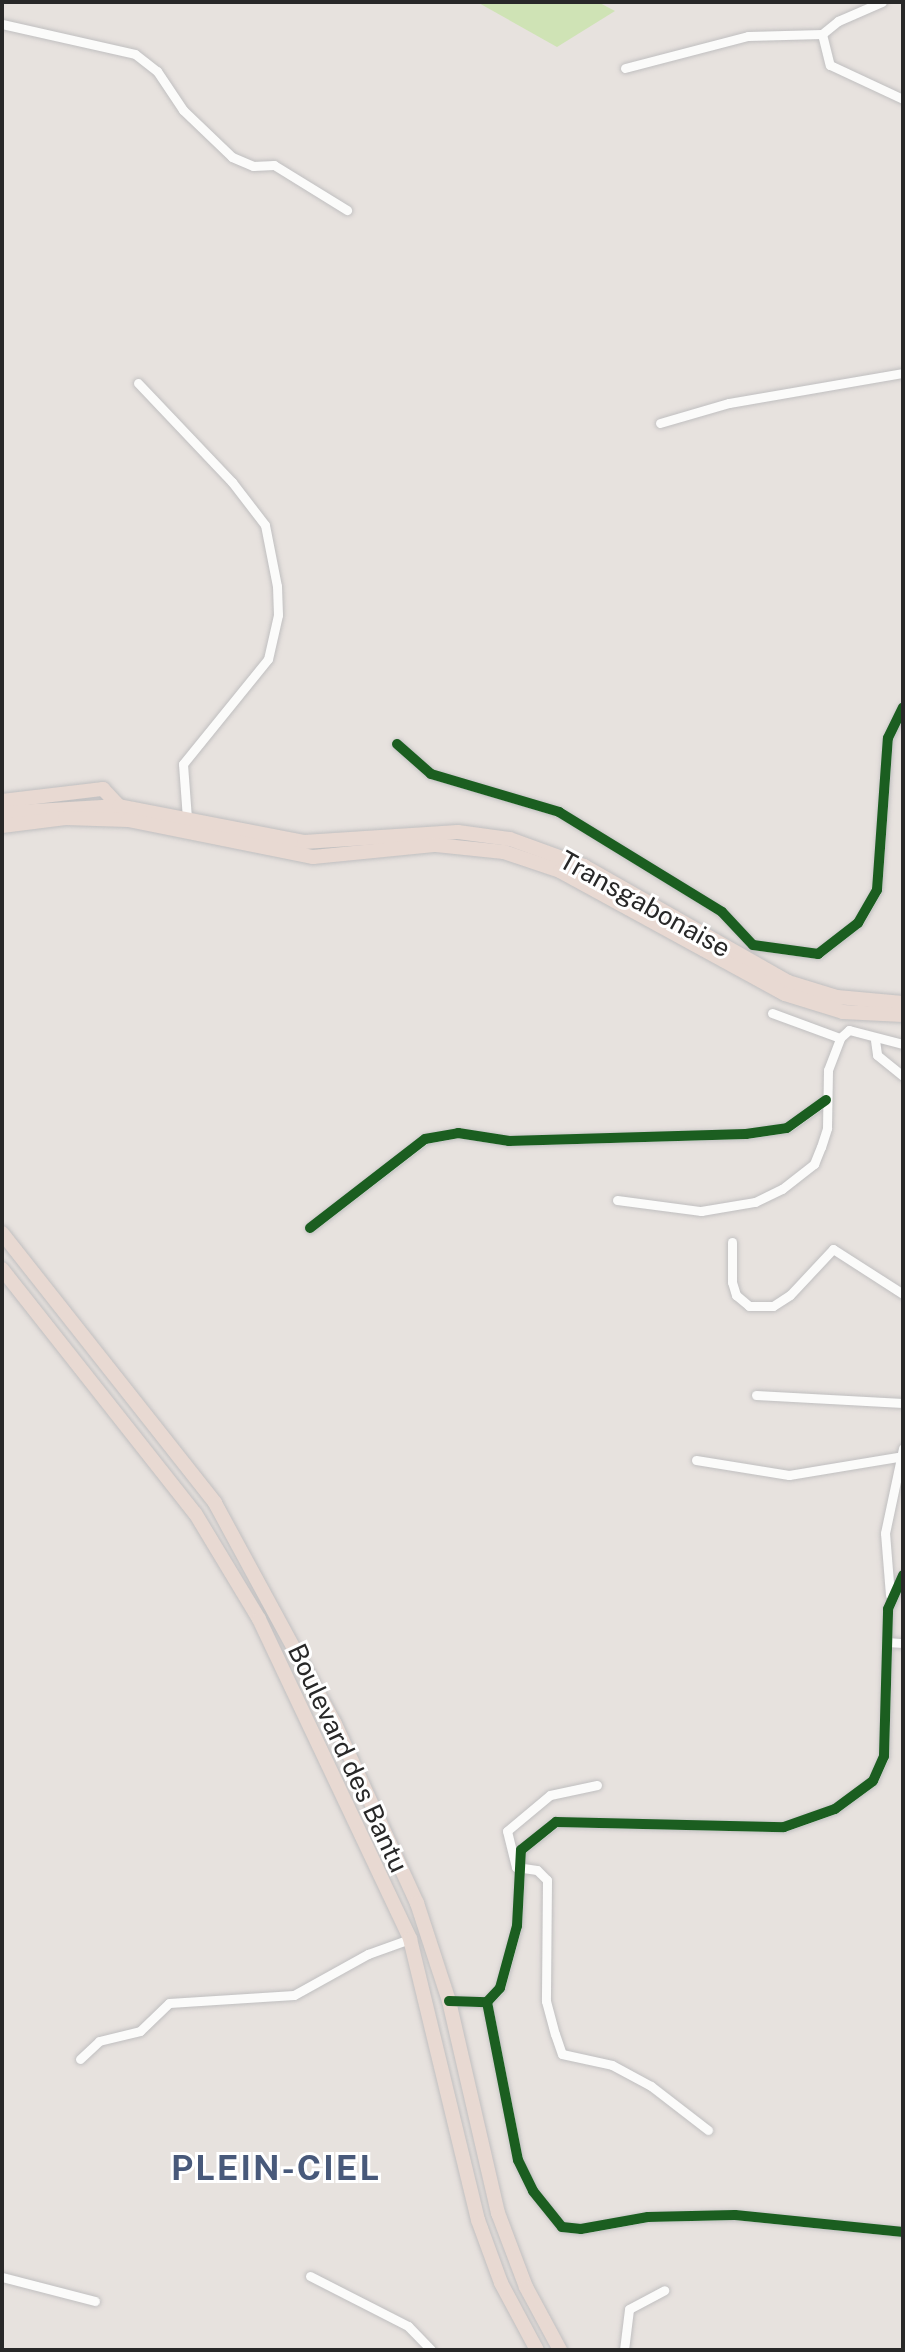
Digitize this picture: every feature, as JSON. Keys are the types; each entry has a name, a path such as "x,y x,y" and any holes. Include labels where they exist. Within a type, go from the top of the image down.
{"highway":[{"path":"2,801 103,789 119,806"},
{"name":"Transgabonaise","path":"2,813 119,806 319,843 458,832 522,842 584,866 788,982 837,997 903,1003"},
{"name":"Transgabonaise","path":"2,826 65,818 128,820 313,857 436,845 504,852 560,871 785,994 843,1012 903,1015"},
{"name":"Boulevard des Bantu","path":"2,1233 70,1314 229,1528 335,1724 417,1903 449,2001 498,2213 526,2287 560,2350"},
{"name":"Boulevard des Bantu","path":"2,1269 195,1513 259,1619 410,1939 478,2220 501,2283 537,2350"}],"street":[{"path":"625,68 748,36 822,34 838,21 882,2"},
{"path":"2,24 135,54 157,71 183,110 232,157 253,166 274,165 347,210"},
{"path":"822,34 830,65 903,99"},
{"path":"660,423 729,403 903,373"},
{"path":"138,383 232,482 265,525 277,586 278,615 268,659 183,764 187,818"},
{"path":"397,744 431,774 538,804 584,826 722,912 753,945 805,955 824,953 869,908 880,870 888,738 903,707"},
{"path":"743,959 753,945"},
{"path":"772,1013 840,1038"},
{"path":"617,1200 676,1211 755,1202 814,1164 827,1128 828,1070 840,1038 849,1030 875,1040 903,1044"},
{"path":"875,1040 877,1055 903,1076"},
{"path":"310,1228 425,1139 458,1133 509,1141 778,1131 826,1100"},
{"path":"732,1242 732,1282 736,1295 749,1306 773,1306 790,1295 833,1249 903,1294"},
{"path":"756,1395 824,1403 903,1403"},
{"path":"516,1867 521,1850 556,1822 769,1828 820,1817 846,1803 873,1781 884,1756 890,1595 883,1553 900,1452 789,1475 696,1460"},
{"path":"890,1595 903,1575"},
{"path":"887,1642 903,1643"},
{"path":"449,2001 487,2002 500,1988 517,1926 516,1867 510,1825 550,1795 597,1785"},
{"path":"516,1867 537,1870 547,1880 546,2001 562,2054 612,2065 651,2086 708,2130"},
{"path":"80,2059 99,2041 140,2031 169,2003 294,1995 361,1957 410,1939"},
{"path":"487,2002 518,2160 533,2191 562,2227 571,2230 648,2217 735,2215 903,2232"},
{"path":"310,2276 408,2326 431,2350"},
{"path":"2,2277 95,2301"},
{"path":"624,2350 629,2309 664,2290"}],"green space":[{"path":"477,2 598,2 615,11 557,47"}],"cycle path":[{"path":"397,744 431,774 559,812 722,912 753,945 818,954 858,923 877,890 888,738 903,707"},
{"path":"310,1228 425,1139 458,1133 509,1141 746,1134 787,1128 826,1100"},
{"path":"449,2001 487,2002 500,1988 517,1926 521,1850 556,1822 784,1827 835,1809 873,1781 884,1756 888,1609 903,1575"},
{"path":"487,2002 518,2160 533,2191 562,2227 581,2229 648,2217 735,2215 903,2232"}],"district":[{"name":"PLEIN-CIEL","path":"276,2169"}]}
